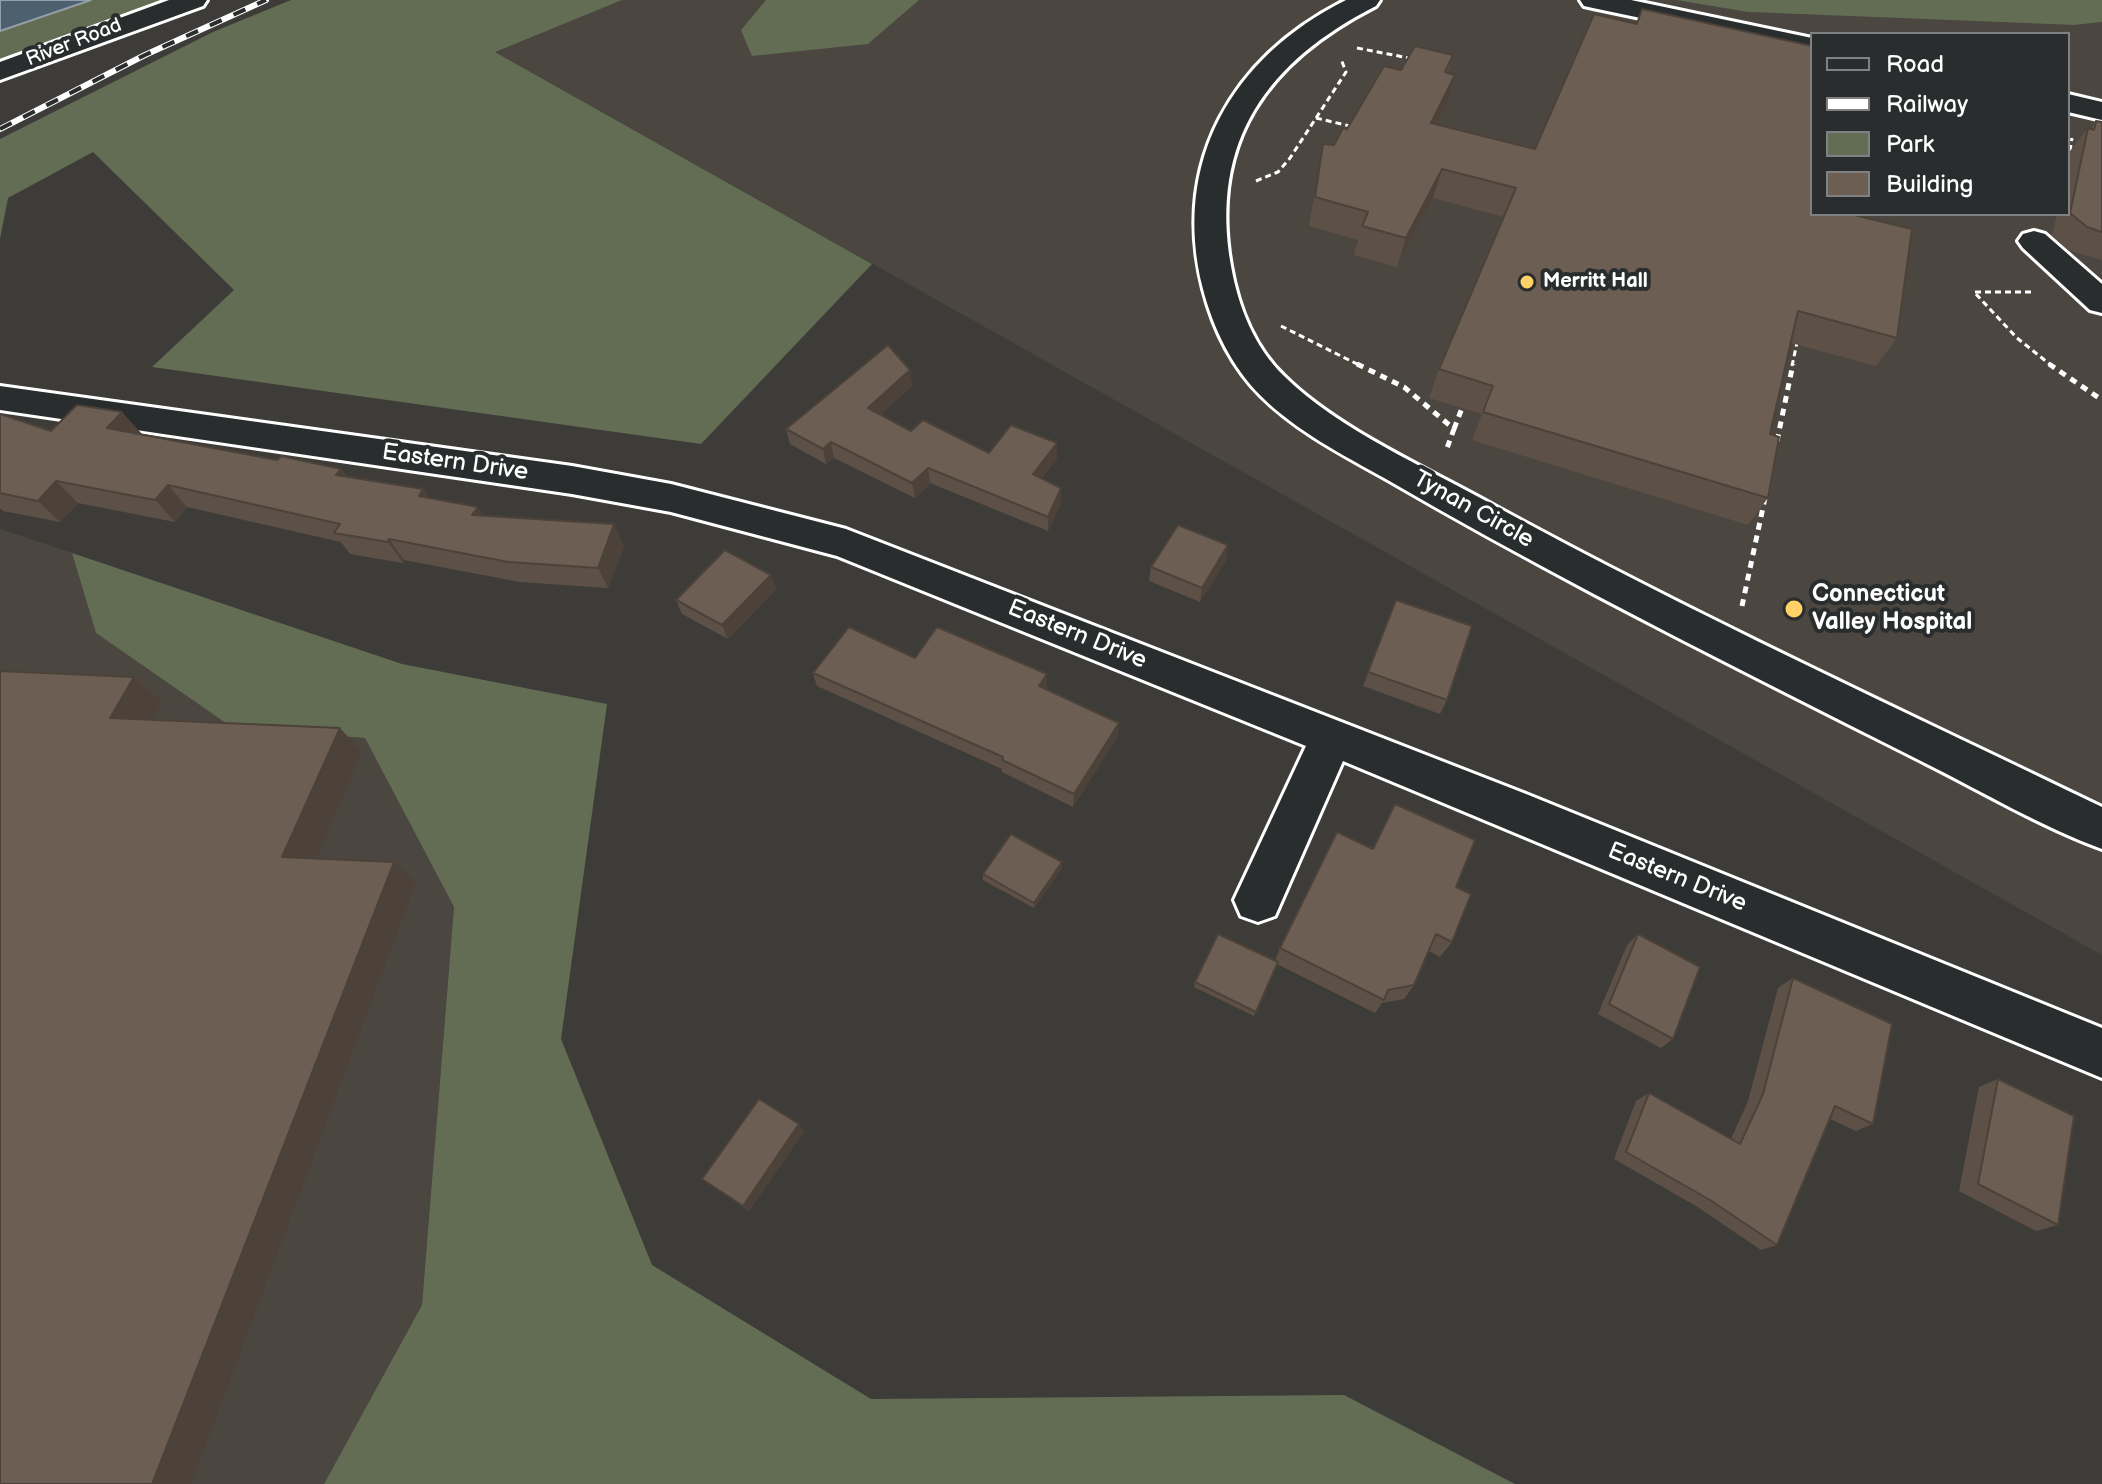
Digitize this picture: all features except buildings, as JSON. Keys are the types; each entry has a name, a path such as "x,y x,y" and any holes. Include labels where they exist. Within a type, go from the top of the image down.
{"street":[{"name":"River Road","path":"0,72 194,0"},
{"name":"Tynan Circle","path":"1367,0 1323,25 1263,74 1237,112 1218,154 1211,183 1209,212 1220,295 1229,326 1263,376 1334,431 1433,490 1733,647 2102,829"},
{"path":"1593,0 1810,46"},
{"path":"2070,103 2102,111"},
{"path":"2034,241 2096,297"},
{"name":"Eastern Drive","path":"0,398 572,480 671,498 846,544 1332,737 2102,1053"},
{"path":"1258,900 1332,737"}],"path":[{"path":"1351,47 1425,61"},
{"path":"1245,186 1278,172 1346,72 1341,58"},
{"path":"1316,118 1359,128"},
{"path":"2096,297 1974,292 2002,326 2067,378 2102,400"},
{"path":"1220,295 1404,387 1454,429"},
{"path":"1775,447 1799,333"},
{"path":"1784,341 1797,345"},
{"path":"1771,407 1783,411"},
{"path":"1433,490 1462,408"},
{"path":"1733,647 1768,485"}],"shaded area":[{"name":"Connecticut Valley Hospital","path":"622,0 766,0 741,30 868,44 919,0 1676,0 1748,12 2074,25 2102,22 2102,955 494,51"},
{"path":"0,529 72,553 96,633 233,728 365,738 454,907 422,1305 324,1484 0,1484"}],"green space":[{"path":"91,0 180,0 0,64 0,31"},
{"path":"291,0 622,0 495,52 872,264 701,444 152,367 234,290 93,152 8,198 0,239 0,139 213,32"},
{"path":"766,0 919,0 868,44 752,56 741,30"},
{"path":"1676,0 2102,0 2102,22 2074,25 1748,12"},
{"path":"72,553 402,664 607,704 561,1039 652,1265 871,1399 1344,1395 1515,1484 324,1484 422,1305 454,907 365,738 233,728 96,633"}],"water":[{"path":"0,0 91,0 0,31"}],"railway":[{"path":"0,129 145,55 266,0"}],"place":[{"name":"Merritt Hall","path":"1527,282"},
{"name":"Connecticut Valley Hospital","path":"1794,609"}]}
